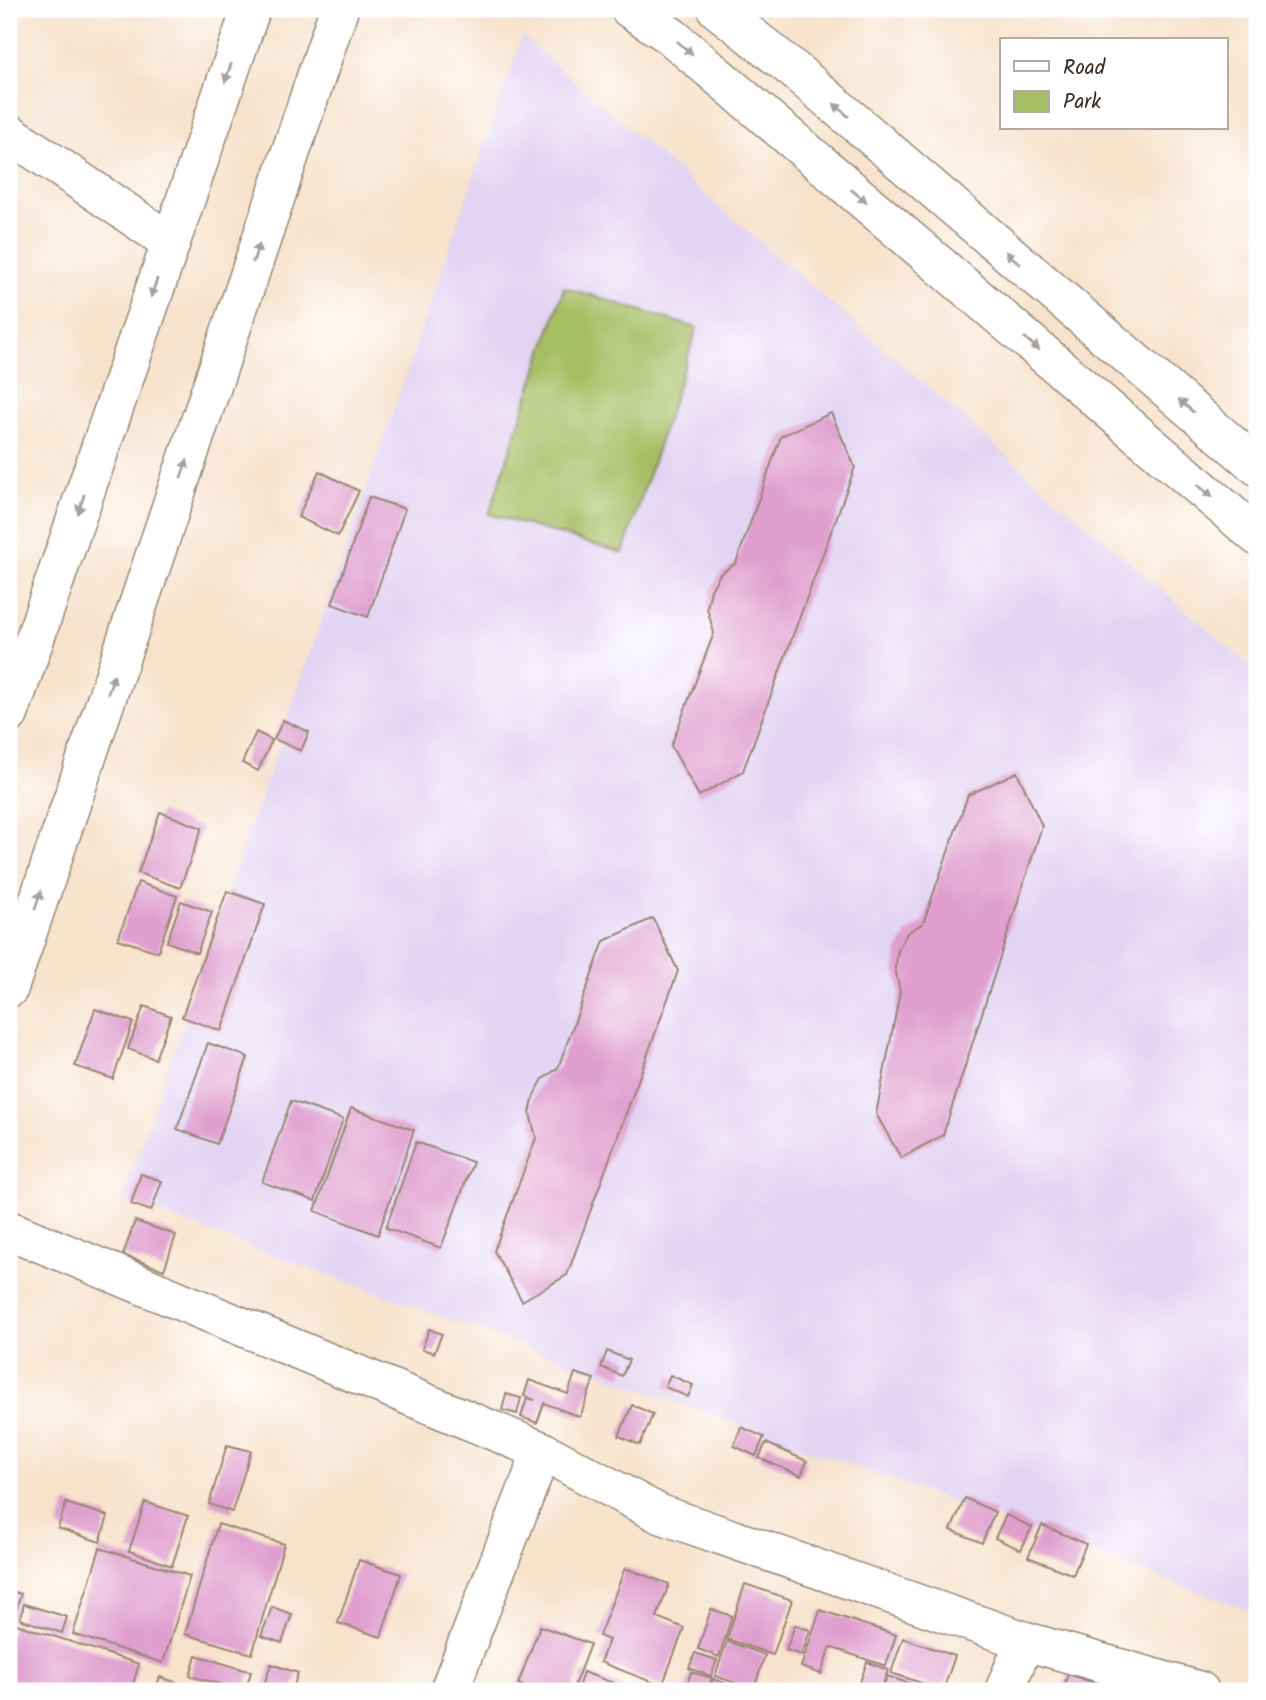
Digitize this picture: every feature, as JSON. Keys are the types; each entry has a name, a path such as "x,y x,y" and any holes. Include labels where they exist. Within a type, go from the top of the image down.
{"main road":[{"path":"9,714 251,9"},
{"path":"9,988 339,9"},
{"path":"630,9 671,36 1257,536"},
{"path":"717,9 794,70 1257,466"},
{"path":"9,133 170,242"},
{"path":"9,1230 542,1451 660,1514 1024,1641 1200,1691"},
{"path":"449,1691 542,1451"},
{"path":"1004,1691 1024,1641"}],"shaded area":[{"path":"522,36 1257,672 1257,1613 122,1200"}],"green space":[{"path":"564,287 697,328 623,553 489,514"}],"building":[{"path":"831,413 855,467 743,771 699,796 671,746 714,633 707,608 711,590 720,574 736,563 781,436"},
{"path":"319,471 359,491 338,536 298,517"},
{"path":"369,497 405,509 368,617 332,604"},
{"path":"283,720 309,732 301,751 274,739"},
{"path":"256,732 272,740 258,771 242,763"},
{"path":"1017,772 1042,826 943,1135 901,1158 876,1114 900,992 895,968 898,950 907,933 923,923 968,795"},
{"path":"160,812 202,828 180,888 138,873"},
{"path":"138,882 177,896 158,952 118,939"},
{"path":"227,891 265,904 221,1031 182,1017"},
{"path":"181,901 212,912 197,953 167,942"},
{"path":"653,918 678,971 567,1275 522,1301 494,1251 536,1138 530,1113 534,1095 543,1079 558,1068 604,941"},
{"path":"144,1006 171,1016 155,1059 128,1049"},
{"path":"95,1009 133,1022 113,1079 75,1066"},
{"path":"208,1043 248,1057 217,1144 177,1129"},
{"path":"291,1101 343,1119 315,1201 262,1182"},
{"path":"351,1108 414,1130 378,1235 315,1211"},
{"path":"416,1142 473,1162 441,1248 386,1228"},
{"path":"141,1174 162,1181 151,1211 131,1204"},
{"path":"135,1221 176,1235 164,1270 123,1255"},
{"path":"429,1329 442,1334 434,1353 422,1349"},
{"path":"607,1351 629,1360 622,1376 601,1367"},
{"path":"575,1373 594,1379 580,1417 544,1403 537,1423 521,1417 527,1398 535,1400 524,1396 529,1380 568,1394"},
{"path":"670,1375 693,1385 688,1397 665,1387"},
{"path":"506,1394 521,1398 517,1414 502,1410"},
{"path":"632,1405 653,1414 640,1445 619,1436"},
{"path":"741,1427 764,1437 756,1456 734,1446"},
{"path":"766,1443 807,1461 801,1476 759,1458"},
{"path":"227,1445 251,1451 232,1512 209,1504"},
{"path":"965,1498 995,1512 982,1543 951,1530"},
{"path":"145,1502 188,1516 172,1566 129,1551"},
{"path":"66,1503 108,1516 100,1542 58,1528"},
{"path":"1006,1515 1032,1527 1021,1550 995,1538"},
{"path":"218,1524 284,1544 252,1654 185,1634"},
{"path":"1042,1525 1086,1544 1073,1575 1028,1557"},
{"path":"100,1548 190,1576 163,1663 73,1634"},
{"path":"359,1560 401,1574 381,1637 338,1623"},
{"path":"625,1568 669,1584 657,1617 684,1628 662,1686 600,1662 609,1640 599,1636"},
{"path":"745,1584 792,1600 773,1655 727,1639"},
{"path":"9,1590 21,1594 13,1620 9,1618"},
{"path":"24,1604 67,1617 62,1633 20,1619"},
{"path":"272,1607 292,1614 282,1643 261,1636"},
{"path":"711,1609 732,1616 719,1657 698,1649"},
{"path":"820,1610 896,1635 886,1666 830,1647 821,1674 801,1667"},
{"path":"13,1623 139,1664 131,1691 9,1691 9,1638"},
{"path":"795,1625 810,1630 802,1655 786,1650"},
{"path":"540,1626 590,1644 572,1691 536,1691 518,1684"},
{"path":"903,1638 955,1656 943,1690 891,1673"},
{"path":"727,1641 765,1655 754,1689 715,1676"},
{"path":"695,1653 717,1660 711,1676 689,1668"},
{"path":"196,1655 251,1672 245,1691 190,1676"},
{"path":"867,1662 888,1670 881,1691 857,1691"},
{"path":"271,1664 298,1673 292,1691 262,1691"},
{"path":"583,1672 622,1686 620,1691 577,1691"},
{"path":"691,1672 712,1678 707,1691 685,1691"},
{"path":"1068,1674 1094,1683 1091,1691 1063,1689"},
{"path":"887,1676 922,1688 921,1691 882,1691"},
{"path":"160,1677 202,1691 155,1691"},
{"path":"713,1679 747,1691 709,1691"}]}
